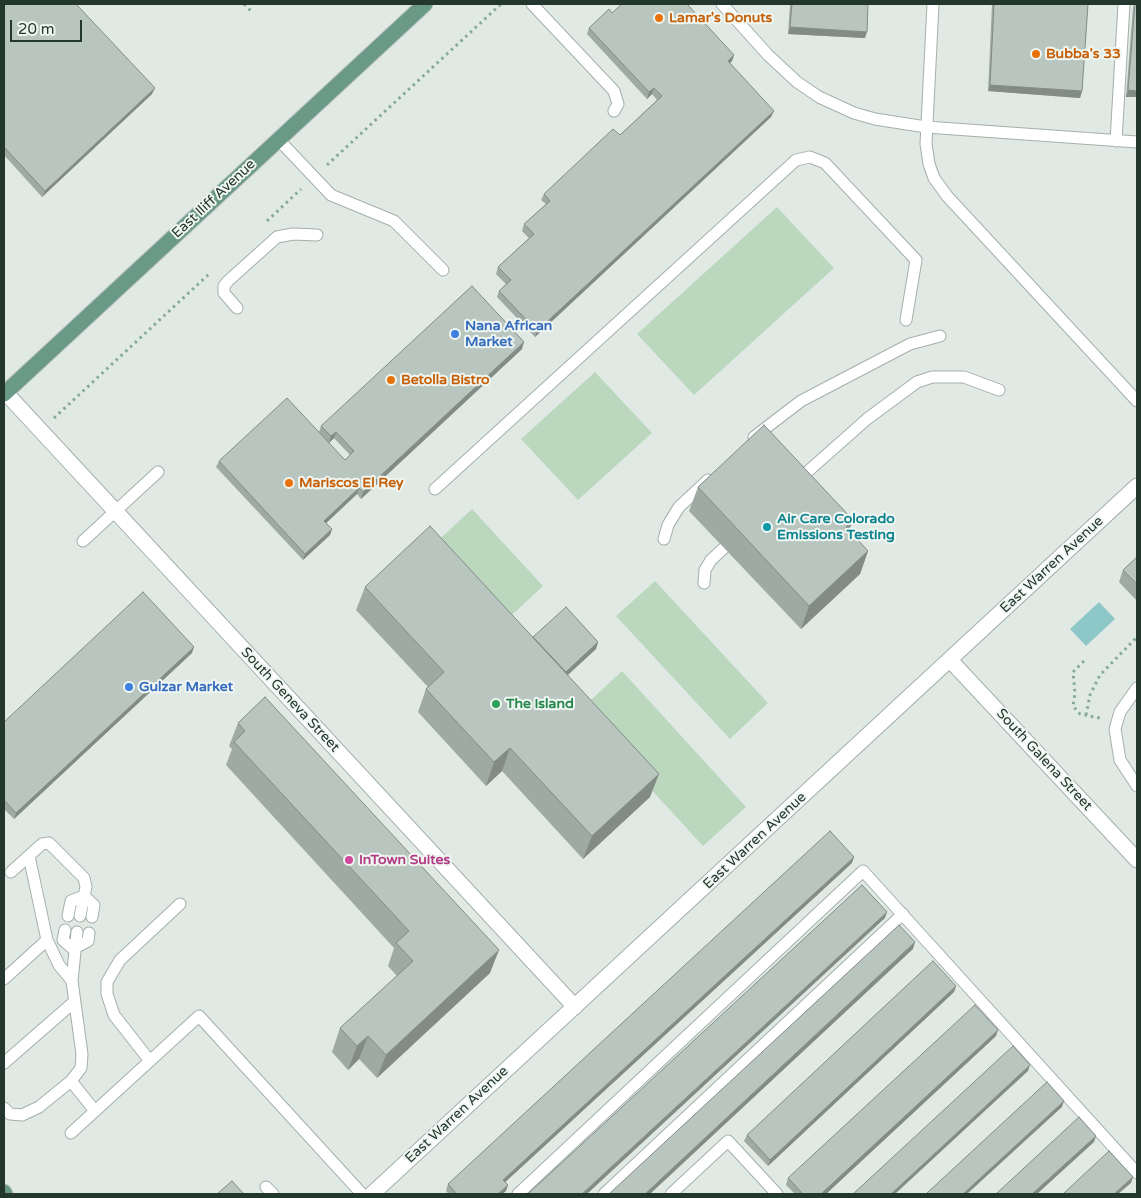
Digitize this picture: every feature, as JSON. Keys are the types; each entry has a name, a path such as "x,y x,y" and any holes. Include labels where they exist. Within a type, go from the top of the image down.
{"main road":[{"name":"East Iliff Avenue","path":"4,392 425,4"}],"street":[{"name":"South Geneva Street","path":"4,392 575,1007"},
{"name":"East Warren Avenue","path":"372,1194 1137,486"},
{"name":"South Galena Street","path":"950,660 1137,860"}],"lane":[{"path":"532,4 614,91 618,104 614,111"},
{"path":"722,4 797,82 819,97 863,116 926,127 1137,142"},
{"path":"933,4 926,127 928,164 944,192 1137,401"},
{"path":"1116,141 1124,4"},
{"path":"278,139 331,195 381,214 397,223 443,270"},
{"path":"434,490 796,160 810,157 825,163 916,260 906,320"},
{"path":"237,308 224,291 226,283 234,275 277,237 287,234 317,235"},
{"path":"748,442 781,414 801,401 910,344 940,336"},
{"path":"791,486 867,419 917,382 932,377 964,377 999,390"},
{"path":"83,541 158,472"},
{"path":"664,539 668,526 679,507 714,475"},
{"path":"704,583 705,570 711,560 724,548"},
{"path":"1137,688 1120,712 1115,729 1120,760 1137,786"},
{"path":"11,872 42,844 49,843 84,878 84,896 80,916"},
{"path":"29,856 46,940 59,965 72,981"},
{"path":"518,1194 863,870 1137,1173"},
{"path":"150,1061 114,1015 107,994 107,982 120,960 180,904"},
{"path":"604,1194 903,914"},
{"path":"77,932 88,941 74,949 63,940 77,932"},
{"path":"4,979 46,940"},
{"path":"4,1108 10,1114 22,1114 39,1107 71,1081 81,1068 82,1054 72,981 74,949"},
{"path":"4,1063 74,1002"},
{"path":"71,1133 199,1016 362,1194"},
{"path":"71,1081 95,1111"},
{"path":"671,1194 728,1141 777,1194"}],"path":[{"path":"244,4 252,12"},
{"path":"264,224 501,4"},
{"path":"41,430 213,270"},
{"path":"1084,661 1073,672 1075,693 1073,706 1086,715 1090,695 1100,675 1137,637"}],"green space":[{"path":"777,207 834,268 694,395 637,334"},
{"path":"595,372 652,433 578,500 521,439"},
{"path":"472,509 543,586 500,626 429,549"},
{"path":"655,581 768,703 730,739 616,616"},
{"path":"622,671 746,807 703,846 579,711"}],"water":[{"path":"1099,602 1115,619 1086,646 1070,629"}],"building":[{"path":"4,4 76,4 155,88 45,191 4,147"},
{"path":"622,4 687,4 734,55 728,61 774,111 537,331 499,291 511,280 498,267 534,234 524,224 550,201 544,194 613,129 620,135 662,96 654,88 649,92 589,28 609,9 612,13"},
{"path":"792,4 868,4 867,32 790,27"},
{"name":"Bubba's 33","path":"994,4 1088,4 1082,91 990,85"},
{"path":"1135,4 1137,4 1137,91 1128,90"},
{"path":"472,286 524,342 363,492 359,488 324,521 332,529 305,554 219,461 287,398 345,460 354,451 336,432 331,436 321,426"},
{"name":"Air Care Colorado Emissions Testing","path":"764,425 853,520 846,527 868,551 809,606 698,487"},
{"name":"The Island","path":"430,526 659,774 592,836 510,748 494,762 426,689 444,672 365,587"},
{"path":"1137,559 1137,584 1123,570"},
{"path":"143,592 194,647 16,813 4,800 4,722"},
{"path":"566,607 598,642 566,672 533,637"},
{"name":"InTown Suites","path":"265,697 499,950 386,1055 368,1036 357,1046 340,1028 413,961 396,943 409,931 234,742 245,731 238,723"},
{"path":"830,831 854,857 503,1180 508,1185 498,1194 457,1194 448,1184"},
{"path":"862,885 887,912 582,1194 528,1194"},
{"path":"899,925 915,942 645,1194 609,1194"},
{"path":"933,961 956,986 770,1160 747,1135"},
{"path":"975,1005 998,1030 821,1194 803,1194 788,1178"},
{"path":"1013,1046 1030,1065 891,1194 853,1194"},
{"path":"1047,1082 1064,1101 963,1194 926,1194"},
{"path":"1079,1117 1096,1136 1032,1194 996,1194"},
{"path":"1109,1151 1133,1177 1114,1194 1063,1194"},
{"path":"232,1181 244,1194 217,1194"}],"place":[{"name":"Lamar's Donuts","path":"659,18"},
{"name":"Bubba's 33","path":"1036,54"},
{"name":"Nana African Market","path":"455,334"},
{"name":"Betolla Bistro","path":"391,380"},
{"name":"Mariscos El Rey","path":"289,483"},
{"name":"Air Care Colorado Emissions Testing","path":"767,527"},
{"name":"Gulzar Market","path":"129,687"},
{"name":"The Island","path":"496,704"},
{"name":"InTown Suites","path":"349,860"}]}
